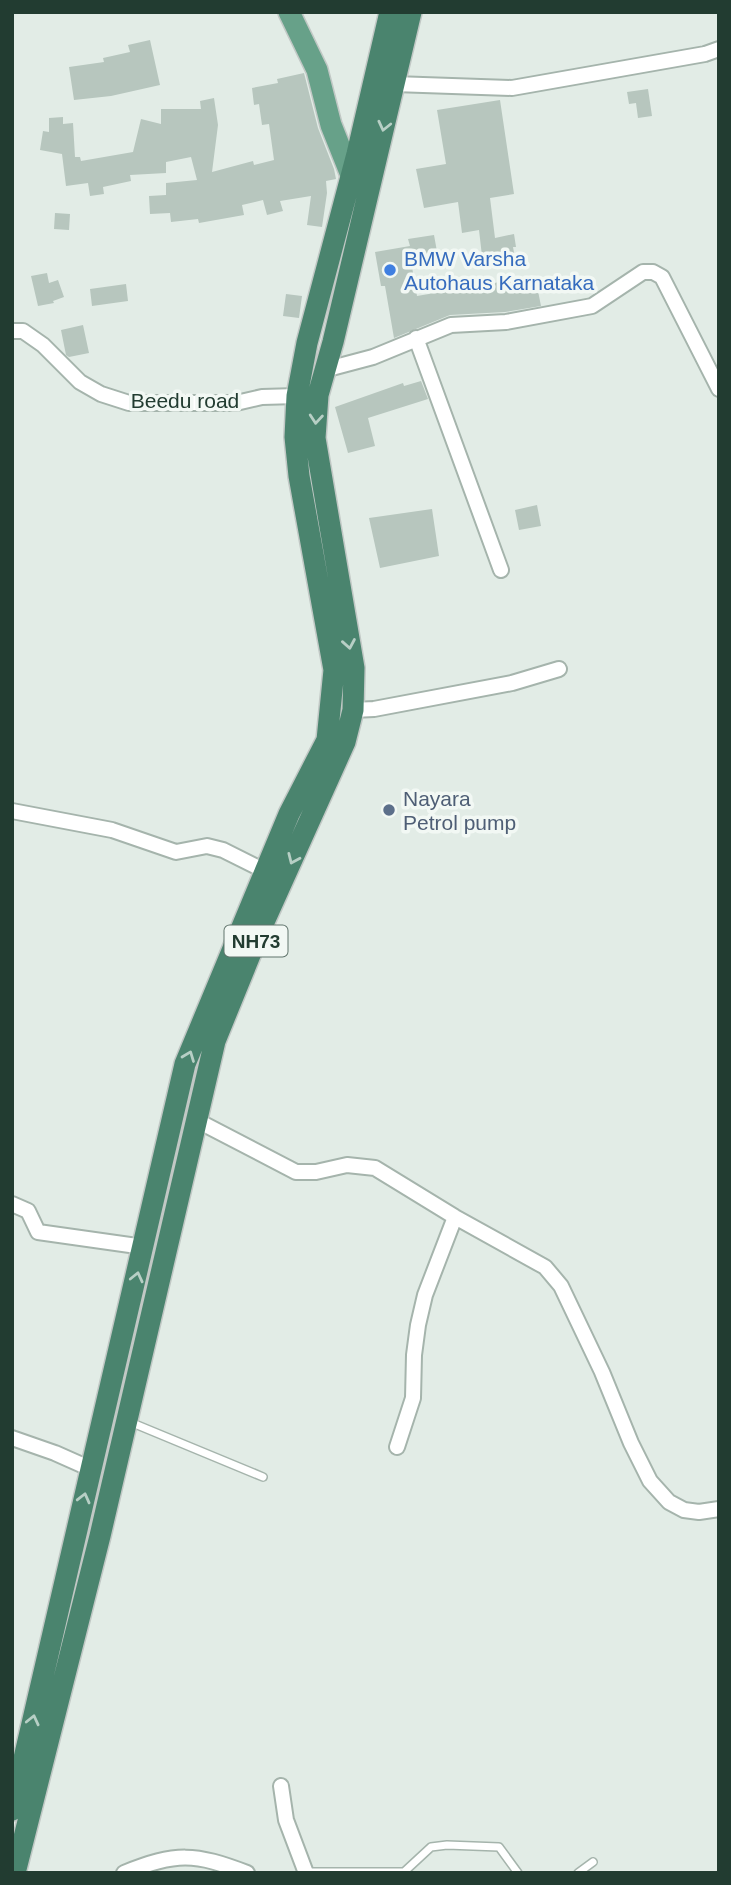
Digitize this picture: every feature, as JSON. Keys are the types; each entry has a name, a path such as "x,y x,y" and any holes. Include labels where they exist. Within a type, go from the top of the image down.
{"highway":[{"name":"NH73","path":"15,1873 100,1536 215,1041 259,933 345,741 353,710 354,668 315,438 318,395 333,342 390,12"},
{"name":"NH73","path":"12,1810 185,1064 289,814 327,740 334,670 299,476 295,437 297,396 307,343 394,84 411,12"}],"main road":[{"path":"289,12 317,70 331,125 361,178"}],"street":[{"path":"394,84 512,88 719,50"},
{"path":"324,370 373,357 451,325 506,322 592,306 643,272 653,271 662,277 719,389"},
{"name":"Beedu road","path":"12,331 23,331 43,345 80,382 101,394 129,403 236,403 262,397 297,396"},
{"path":"416,338 501,570"},
{"path":"353,710 374,709 512,684 559,669"},
{"path":"12,811 112,830 176,852 206,846 223,850 265,871"},
{"path":"197,1120 296,1172 316,1172 347,1165 375,1168 545,1267 562,1286 650,1481 668,1502 684,1510 719,1510"},
{"path":"12,1204 28,1211 38,1232 144,1247"},
{"path":"397,1447 413,1398 414,1355 425,1295 455,1216"},
{"path":"12,1438 91,1469"},
{"path":"281,1786 286,1820 306,1872"},
{"path":"124,1873 156,1860 182,1857 217,1862 247,1873"}],"lane":[{"path":"126,1421 263,1477"},
{"path":"306,1872 404,1871 431,1847 447,1845 499,1847 518,1873"},
{"path":"578,1873 593,1862"}],"building":[{"path":"150,40 160,85 111,96 74,100 69,67 104,62 103,58 130,52 128,45"},
{"path":"304,73 318,128 336,179 326,181 322,227 307,225 311,196 280,201 283,211 267,215 263,200 242,205 244,215 199,223 198,219 171,222 170,213 150,214 149,196 166,195 166,183 197,180 191,157 166,162 166,173 130,175 131,181 103,187 104,194 90,196 88,183 66,186 62,154 40,150 43,131 49,132 49,118 63,117 63,124 73,123 75,157 80,157 81,161 133,152 141,119 161,124 161,109 201,109 200,101 214,98 218,125 212,172 253,161 254,165 274,160 269,124 262,125 259,104 254,105 252,88 278,83 277,79"},
{"path":"648,89 652,116 638,118 636,103 629,104 627,92"},
{"path":"500,100 514,194 490,198 495,238 514,234 516,247 513,247 515,258 499,261 498,254 482,256 479,230 462,233 458,202 424,208 416,169 446,164 437,110"},
{"path":"55,213 70,214 69,230 54,229"},
{"path":"434,235 438,257 425,259 426,265 412,267 417,296 535,276 541,306 505,312 450,315 394,338 385,286 381,286 375,252 410,246 408,239"},
{"path":"47,273 49,283 58,280 64,297 53,301 54,303 38,306 31,276"},
{"path":"126,284 128,301 92,306 90,289"},
{"path":"286,294 302,296 299,318 283,316"},
{"path":"83,325 89,353 69,357 66,355 61,330"},
{"path":"421,381 428,399 368,418 375,446 348,453 335,407 403,383 404,386"},
{"path":"537,505 541,526 519,530 515,510"},
{"path":"432,509 439,556 380,568 369,518"}],"place":[{"name":"BMW Varsha Autohaus Karnataka","path":"390,270"},
{"name":"Nayara Petrol pump","path":"389,810"}]}
